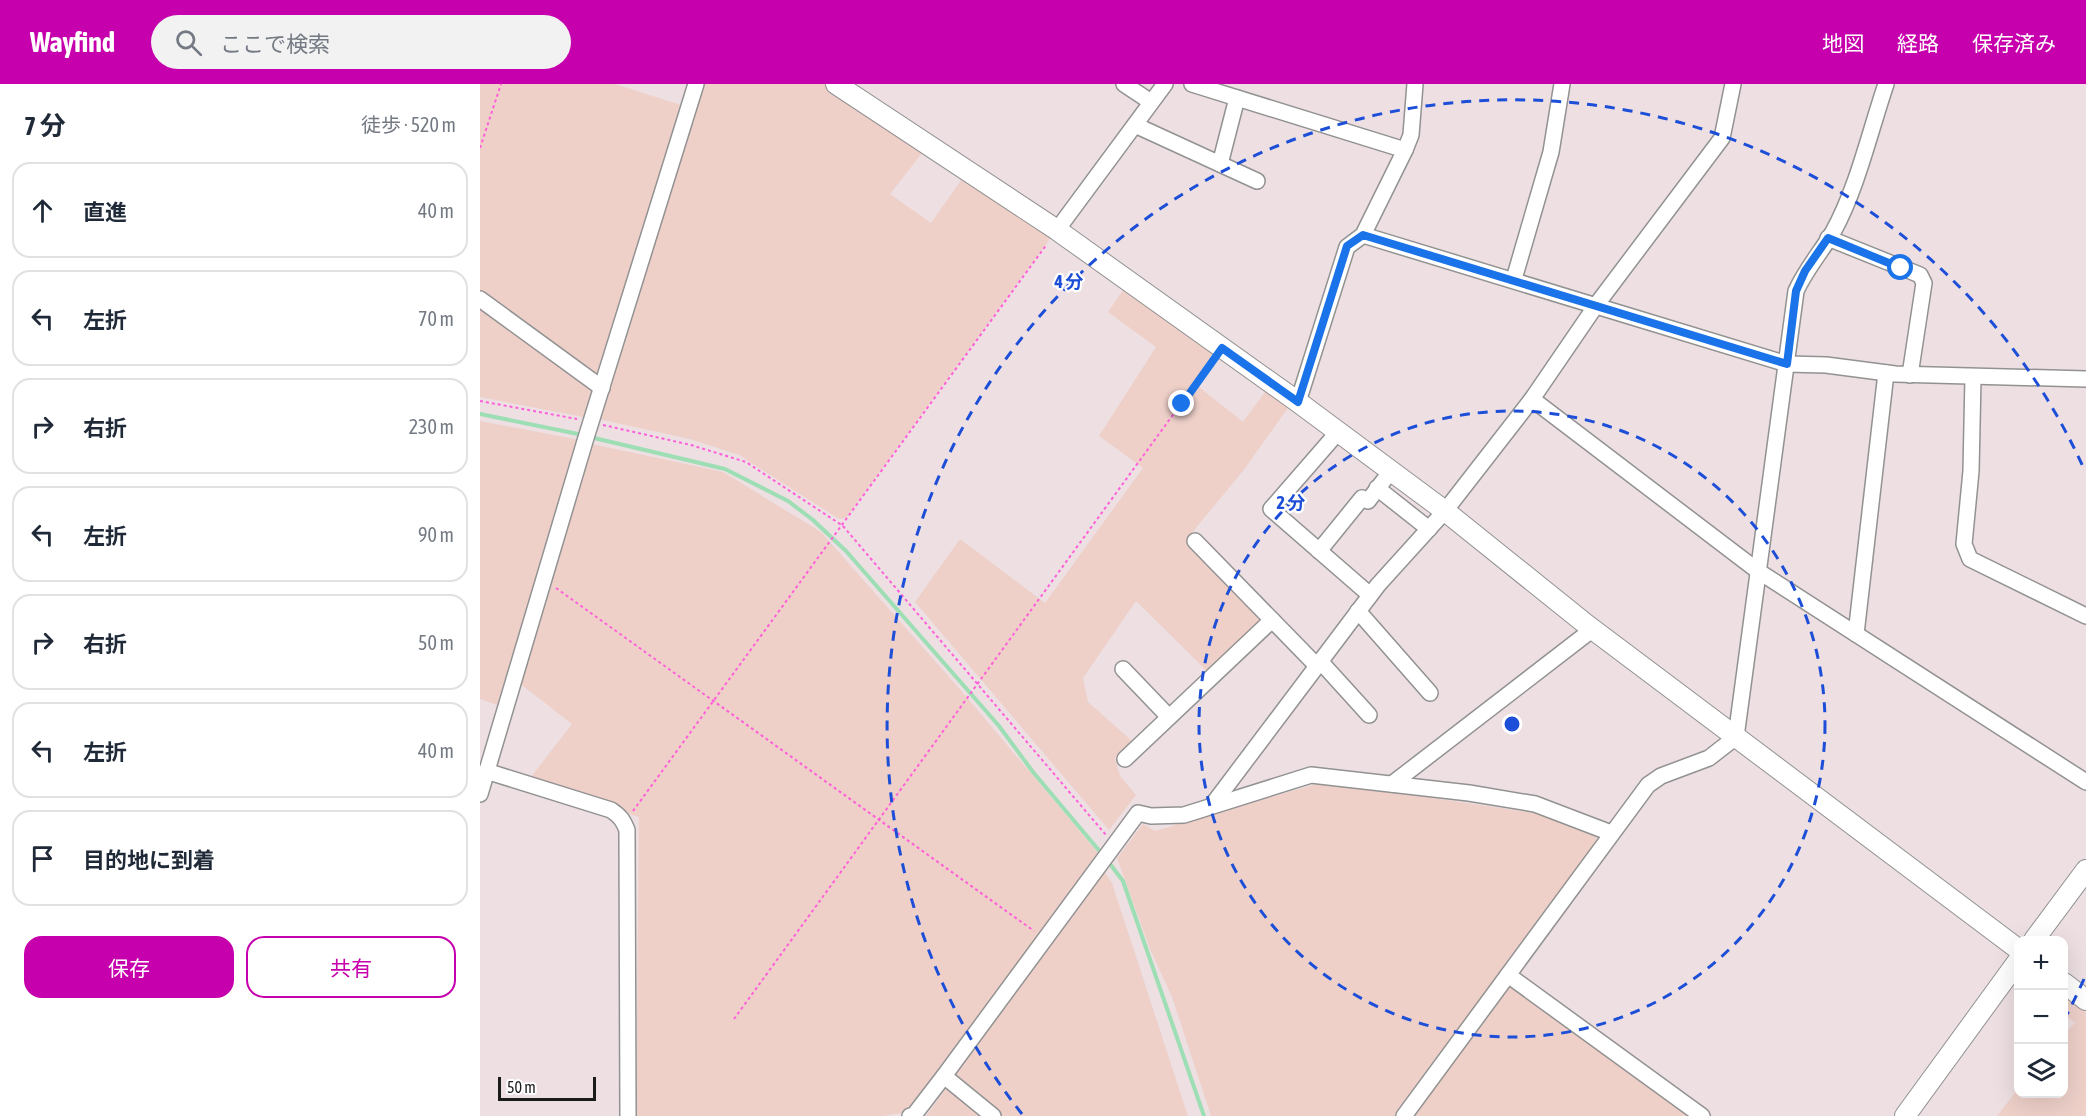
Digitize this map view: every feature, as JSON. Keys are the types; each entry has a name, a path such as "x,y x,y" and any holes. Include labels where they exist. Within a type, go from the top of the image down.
{"street":[{"path":"480,792 585,441 696,84"},
{"path":"837,84 1057,230 1298,402 1445,511 1593,629 2014,945"},
{"path":"1124,84 1151,102"},
{"path":"1057,230 1165,84"},
{"path":"1192,84 1405,150"},
{"path":"1298,402 1347,246 1363,235 1411,135 1415,84"},
{"path":"1515,279 1551,152 1562,84"},
{"path":"1213,804 1370,595 1445,511 1532,399 1597,304 1722,138 1733,84"},
{"path":"1404,1116 1647,785 1661,776 1709,758 1736,737 1796,291 1805,271 1828,238 1846,202 1886,84"},
{"path":"1220,164 1237,98"},
{"path":"1135,124 1257,181"},
{"path":"1363,235 1515,279 1787,364 1826,365 1910,375 2086,379"},
{"path":"1828,238 1920,275 1924,283 1910,375"},
{"path":"480,300 602,388"},
{"path":"1856,634 1886,373"},
{"path":"1973,378 1971,471 1964,544 1970,559 2086,616"},
{"path":"1532,399 1758,571 2086,782"},
{"path":"1338,432 1271,509 1370,595"},
{"path":"1319,551 1362,498 1368,501 1391,471"},
{"path":"1377,488 1429,529"},
{"path":"1195,542 1369,716"},
{"path":"1358,611 1430,693"},
{"path":"1125,759 1272,620"},
{"path":"1392,784 1593,629"},
{"path":"1123,669 1169,717"},
{"path":"486,771 611,810 621,816 625,824 627,830 628,1116"},
{"path":"910,1116 914,1115 944,1076 1138,813 1151,816 1184,815 1311,775 1535,804 1611,833"},
{"path":"2037,936 2086,870"},
{"path":"1905,1116 2014,968"},
{"path":"1508,975 1702,1116"},
{"path":"2068,986 2086,1000"},
{"path":"944,1076 993,1116"}],"path":[{"path":"480,148 501,84"},
{"path":"625,824 1057,230"},
{"path":"734,1019 1222,348"},
{"path":"480,401 591,422 691,445 746,462 843,526 1114,844"},
{"path":"544,580 1045,939"}],"shaded area":[{"path":"480,84 615,84 684,106 590,414 583,417 480,397"},
{"path":"702,84 826,84 926,148 890,194 931,223 964,176 1049,235 1049,240 846,518 839,519 739,455 690,439 598,419"},
{"path":"1124,289 1214,354 1194,383 1243,422 1267,389 1290,405 1243,471 1190,535 1265,618 1213,677 1136,601 1083,678 1088,702 1133,742 1115,758 1120,776 1136,795 1109,830 915,602 960,539 1045,603 1143,468 1099,436 1156,347 1108,312"},
{"path":"480,421 580,440 497,705 480,699"},
{"path":"592,444 723,472 821,532 965,695 1099,854 920,1098 907,1112 883,1116 636,1116 639,817 527,782 572,724 518,682"},
{"path":"1323,782 1535,813 1594,835 1597,839 1577,875 1503,975 1694,1116 1211,1116 1172,997 1150,949 1117,858 1143,824 1155,831"},
{"path":"1104,871 1112,883 1188,1116 926,1116"},
{"path":"2068,998 2086,1012 2086,1116 1997,1116 2014,1094 2014,1098 2068,1098 2068,1030 2075,1023 2068,1017"}],"waterway":[{"path":"480,414 583,435"},
{"path":"590,437 725,469 788,501 813,520 846,551 999,726 1033,772 1102,854"},
{"path":"1107,860 1123,881 1204,1116"}],"route":[{"path":"1182,404 1222,348 1298,402 1347,246 1354,239 1363,235 1597,304 1787,364 1796,291 1805,271 1828,238 1901,268"}]}
